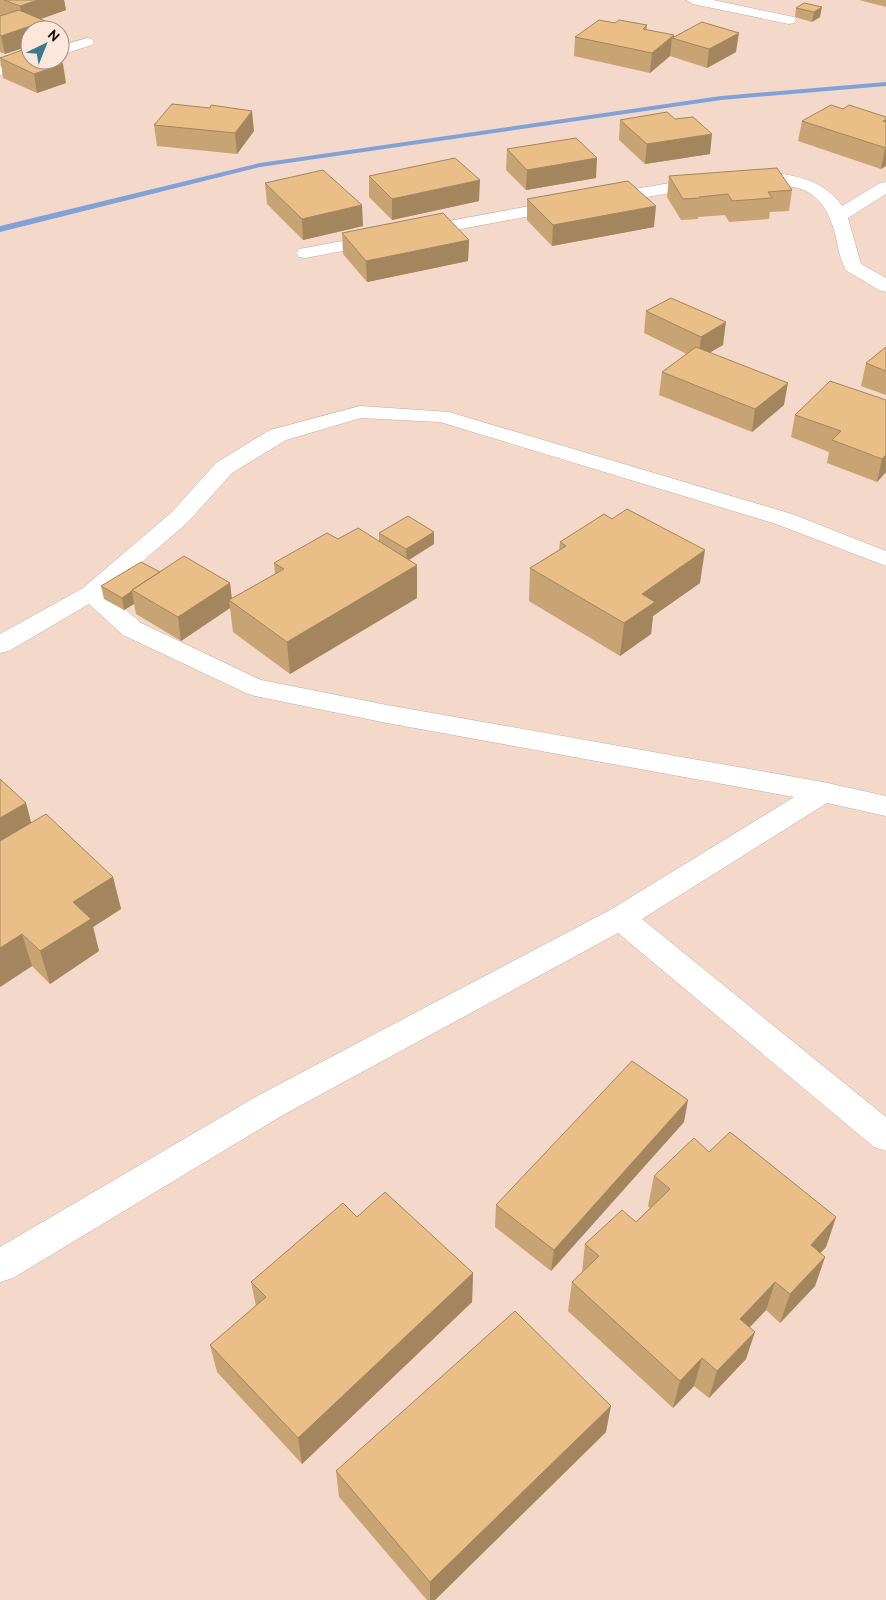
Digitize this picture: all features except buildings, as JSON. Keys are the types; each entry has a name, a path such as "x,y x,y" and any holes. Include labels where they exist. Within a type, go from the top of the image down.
{"street":[{"path":"694,0 789,20"},
{"path":"70,48 87,42"},
{"path":"0,71 20,65"},
{"path":"305,253 581,202 744,176 774,177 809,184 831,202 838,216 853,267 886,286"},
{"path":"838,216 886,187"},
{"path":"0,645 91,593 180,517 224,468 278,434 360,412 442,416 784,519 886,559"},
{"path":"91,593 132,629 255,686 387,714 823,792 886,806"},
{"path":"0,1266 271,1105 620,918 823,792"},
{"path":"620,918 886,1138"}],"waterway":[{"path":"0,229 260,165 721,98 886,84"}]}
